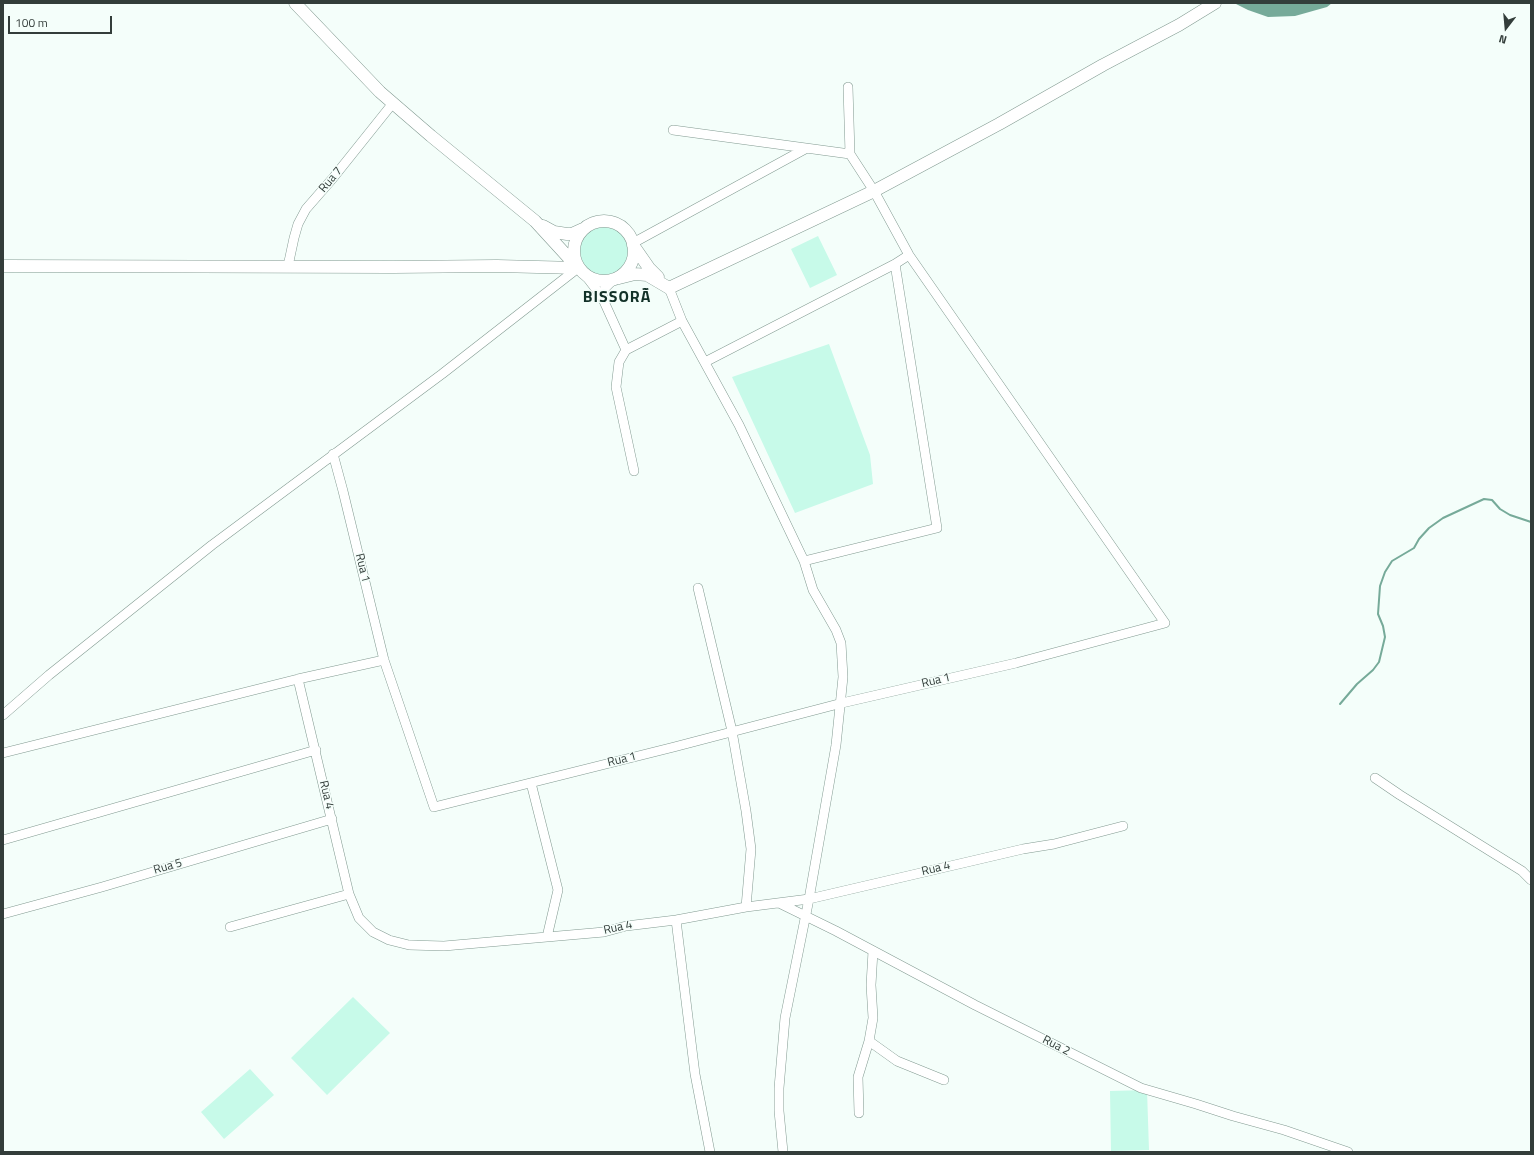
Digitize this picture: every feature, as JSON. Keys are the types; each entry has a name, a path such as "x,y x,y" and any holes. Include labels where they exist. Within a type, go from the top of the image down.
{"main road":[{"path":"295,3 380,92 535,221 547,229 559,234 572,234 591,224 599,222 612,222 630,236 633,244 649,268 669,288"},
{"path":"669,288 874,191 1179,25 1215,3"},
{"path":"535,221 582,272"},
{"path":"582,272 576,262 574,249 576,239 583,229"},
{"path":"615,279 624,273 631,263 634,256 633,244"},
{"path":"3,266 505,266 582,272 602,281 641,273 648,275 669,288"}],"street":[{"path":"705,362 894,264 908,255 874,191 850,154 848,87"},
{"name":"Rua 7","path":"288,266 298,224 306,209 333,178 393,103"},
{"path":"673,130 850,154"},
{"path":"633,244 805,148"},
{"name":"Rua 1","path":"333,454 384,660 434,808 842,703 1016,662 1166,623 908,255"},
{"path":"804,561 937,528 894,264"},
{"path":"3,715 50,675 212,545 333,454 582,272 594,285 602,297 626,350"},
{"path":"602,297 605,288 615,279"},
{"path":"669,288 682,321 739,425 804,561 813,590 836,630 841,643 844,677 836,746 809,899 785,1018 779,1088 779,1111 783,1152"},
{"path":"634,471 616,387 618,362 626,350 682,321"},
{"path":"698,588 732,731 751,850 746,907"},
{"path":"3,753 298,679 384,660"},
{"name":"Rua 4","path":"298,679 349,894 359,918 373,932 389,940 409,945 444,946 604,932 626,926 676,920 746,907 809,899 1023,849 1054,844 1123,826"},
{"path":"3,840 316,750"},
{"path":"1375,778 1522,872 1531,880"},
{"path":"531,783 558,890 547,937"},
{"name":"Rua 5","path":"3,914 102,887 332,819"},
{"path":"230,927 349,894"},
{"name":"Rua 2","path":"779,903 836,931 975,1005 1140,1088 1284,1130 1348,1152"},
{"path":"676,920 695,1074 710,1152"},
{"path":"860,1112 858,1077 869,1041 872,1018 870,985 873,951"},
{"path":"869,1041 897,1061 944,1080"}],"shaded area":[{"path":"1234,3 1332,3 1327,7 1295,16 1268,17"},
{"path":"599,227 609,227 618,231 624,237 627,242 627,260 618,271 609,275 599,275 590,271 584,265 580,256 580,246 584,237 590,231"},
{"path":"818,236 837,275 810,288 791,249"},
{"path":"829,344 870,455 873,484 795,513 732,377"},
{"path":"353,997 390,1033 327,1095 291,1058"},
{"path":"250,1069 274,1095 224,1139 201,1112"},
{"path":"1147,1090 1149,1150 1111,1151 1110,1091"}],"waterway":[{"path":"1340,704 1379,662 1385,637 1383,626 1378,614 1380,586 1385,572 1392,561 1414,548 1419,539 1429,528 1443,518 1484,499 1492,500 1500,509 1510,515 1531,522"}],"district":[{"name":"BISSORÃ","path":"617,298"}]}
